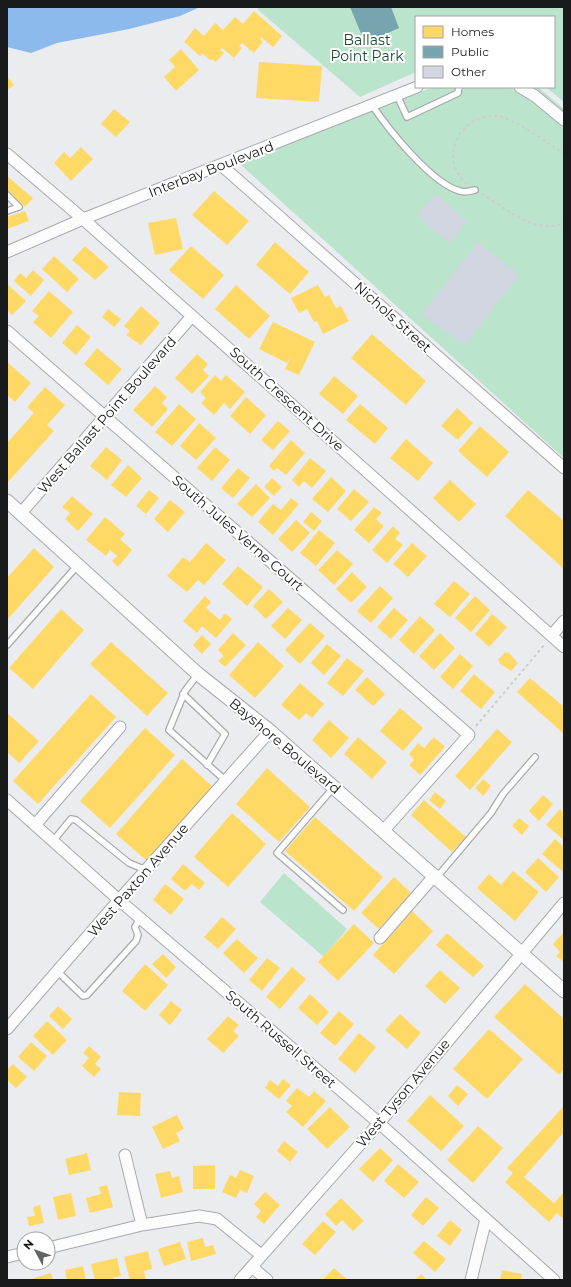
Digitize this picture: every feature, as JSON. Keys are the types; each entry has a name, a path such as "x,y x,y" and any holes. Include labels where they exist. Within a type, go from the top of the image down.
{"street":[{"name":"Interbay Boulevard","path":"7,252 83,219 415,87"},
{"path":"522,88 535,96 564,120"},
{"name":"South Crescent Drive","path":"7,154 83,219 564,647"},
{"name":"Nichols Street","path":"222,165 564,468"},
{"name":"West Ballast Point Boulevard","path":"21,513 106,418 192,316"},
{"name":"South Jules Verne Court","path":"7,331 469,735"},
{"name":"Bayshore Boulevard","path":"7,501 198,674 270,731 522,952 564,991"},
{"path":"552,635 564,621"},
{"path":"35,825 120,727"},
{"name":"West Paxton Avenue","path":"7,1029 119,900 270,731"},
{"path":"384,830 469,735"},
{"name":"South Russell Street","path":"7,800 119,900 379,1123 554,1280"},
{"path":"380,938 436,876"},
{"name":"West Tyson Avenue","path":"240,1280 379,1123 564,903"},
{"path":"126,1155 142,1225"},
{"path":"56,1246 142,1225 199,1216 217,1219 261,1255"},
{"path":"471,1280 486,1219"},
{"path":"252,1266 267,1280"}],"lane":[{"path":"397,95 407,117 458,93 459,88"},
{"path":"372,105 390,131 443,183 459,191 466,192 475,190"},
{"path":"7,195 19,207 7,211"},
{"path":"7,645 78,565"},
{"path":"198,674 183,694 169,730 226,781"},
{"path":"183,694 225,734 207,765"},
{"path":"436,876 491,814 503,794 535,757"},
{"path":"334,787 277,853 343,910"},
{"path":"53,841 71,820 76,820 129,863 146,870"},
{"path":"57,971 83,996 87,995 136,941 138,935 135,927 140,918"}],"path":[{"path":"564,154 507,118 490,116 481,118 463,128 459,132 453,150 453,158 458,174 475,190 531,224 556,226 564,223"},
{"path":"469,735 552,635"}],"green space":[{"name":"Ballast Point Park","path":"261,7 564,7 564,102 547,88 555,88 555,16 415,16 415,72 360,97 257,9"},
{"path":"430,88 511,88 532,100 564,127 564,458 240,164"},
{"path":"532,88 539,88 564,109 564,112"},
{"path":"284,873 347,929 324,957 260,902"}],"water":[{"path":"7,7 200,7 180,16 129,29 57,43 31,53 7,47"}],"building: Homes":[{"path":"254,11 282,36 273,47 261,37 260,39 263,42 254,53 242,43 239,46 242,48 234,58 222,48 220,50 224,53 216,62 212,59 211,61 203,54 200,56 184,42 195,28 204,36 215,23 223,30 235,17 243,24"},
{"path":"181,49 199,70 176,91 164,77 175,67 169,60"},
{"path":"259,62 322,66 319,102 256,98"},
{"path":"7,76 14,85 7,90"},
{"path":"114,109 130,122 116,137 101,124"},
{"path":"81,147 93,159 71,181 54,163 64,152 70,158"},
{"path":"7,176 33,198 25,207 7,191"},
{"path":"214,191 249,221 227,245 192,215"},
{"path":"25,211 29,221 7,229 7,217"},
{"path":"176,218 183,249 155,255 148,223"},
{"path":"275,242 309,272 290,294 256,265"},
{"path":"85,246 109,267 95,280 72,260"},
{"path":"191,246 224,275 203,299 169,270"},
{"path":"54,256 79,279 67,292 42,269"},
{"path":"33,270 44,280 31,296 14,281 20,273 26,278"},
{"path":"7,284 26,301 12,315 7,310"},
{"path":"236,285 270,316 249,339 215,309"},
{"path":"318,285 325,297 329,295 336,308 341,306 349,321 323,334 317,321 314,322 307,309 299,313 291,298"},
{"path":"49,291 73,312 51,338 33,322 39,316 32,311"},
{"path":"141,306 160,323 141,345 126,335 130,331 124,326"},
{"path":"108,309 121,319 114,327 102,317"},
{"path":"273,322 315,342 299,375 285,369 292,354 287,363 259,349"},
{"path":"77,325 91,337 76,355 62,343"},
{"path":"372,334 426,381 406,405 351,358"},
{"path":"97,348 122,369 108,385 84,364"},
{"path":"197,354 208,364 203,370 209,376 192,394 175,378"},
{"path":"7,362 31,383 15,402 7,395"},
{"path":"215,375 221,381 226,375 245,392 230,409 224,403 214,415 201,403 206,398 200,392"},
{"path":"334,376 358,396 343,414 319,394"},
{"path":"155,386 167,397 162,403 168,409 152,427 133,410"},
{"path":"45,387 65,405 47,425 54,431 8,482 7,443 34,413 27,407"},
{"path":"246,397 266,415 250,434 230,416"},
{"path":"179,404 196,419 172,446 155,432"},
{"path":"360,404 388,428 375,444 346,420"},
{"path":"457,408 473,423 458,440 441,426"},
{"path":"278,421 290,431 273,450 261,440"},
{"path":"199,423 216,438 196,460 180,446"},
{"path":"480,426 509,452 487,477 458,451"},
{"path":"406,439 433,463 418,481 390,458"},
{"path":"291,440 305,453 286,475 277,468 274,471 269,466"},
{"path":"106,447 122,460 107,480 90,466"},
{"path":"215,447 230,460 212,481 197,468"},
{"path":"310,458 326,471 312,488 304,481 299,487 292,480"},
{"path":"128,465 142,478 126,497 111,485"},
{"path":"238,468 250,478 233,498 221,488"},
{"path":"331,477 346,491 328,512 312,499"},
{"path":"272,478 282,487 274,496 264,487"},
{"path":"450,480 476,504 459,522 433,498"},
{"path":"256,484 270,498 252,517 237,504"},
{"path":"354,489 369,502 351,521 337,509"},
{"path":"149,490 159,498 146,514 136,506"},
{"path":"528,490 564,521 564,569 505,516"},
{"path":"72,496 93,514 78,531 65,519 70,513 62,507"},
{"path":"291,498 299,504 273,535 258,522 273,504 281,510"},
{"path":"170,500 185,512 168,532 154,519"},
{"path":"374,507 382,513 376,519 384,526 369,543 354,530"},
{"path":"311,512 322,521 314,531 303,522"},
{"path":"105,517 125,534 120,539 132,550 118,567 112,561 117,556 110,550 106,556 86,540"},
{"path":"296,520 310,533 292,552 278,539"},
{"path":"393,526 400,533 395,539 403,545 387,563 372,550"},
{"path":"319,530 335,543 316,566 300,553"},
{"path":"206,543 226,560 204,585 198,580 187,592 167,576 183,557 190,562"},
{"path":"412,543 427,556 408,577 393,564"},
{"path":"34,548 54,567 7,620 7,578"},
{"path":"337,550 353,564 334,585 318,570"},
{"path":"238,566 263,587 247,606 222,584"},
{"path":"352,572 367,587 351,603 336,589"},
{"path":"454,581 470,594 450,617 434,604"},
{"path":"380,586 393,598 371,623 357,611"},
{"path":"269,589 283,602 266,619 253,606"},
{"path":"205,596 211,602 206,608 220,620 225,613 232,619 216,638 202,626 197,633 183,621"},
{"path":"475,596 490,610 471,632 455,618"},
{"path":"288,608 302,620 285,639 271,626"},
{"path":"394,608 408,620 391,639 377,627"},
{"path":"61,609 84,630 33,689 9,668"},
{"path":"492,614 507,627 489,647 475,634"},
{"path":"420,616 435,630 414,654 399,640"},
{"path":"310,623 325,636 300,664 285,650"},
{"path":"233,633 246,645 225,667 218,661 224,656 218,650"},
{"path":"440,633 455,648 434,670 419,656"},
{"path":"202,635 211,644 202,654 193,645"},
{"path":"111,642 168,693 147,716 90,664"},
{"path":"258,642 284,666 255,698 229,675"},
{"path":"327,644 341,656 324,675 311,663"},
{"path":"505,652 508,652 518,663 511,671 499,663 500,662 498,660"},
{"path":"460,654 473,666 453,689 440,677"},
{"path":"347,658 364,671 343,696 327,683"},
{"path":"474,674 495,692 481,709 460,691"},
{"path":"367,677 385,694 373,706 355,690"},
{"path":"530,678 564,707 564,734 517,692"},
{"path":"300,683 324,704 312,718 306,713 299,720 281,705"},
{"path":"91,694 116,717 38,804 13,781"},
{"path":"400,708 423,728 403,751 380,731"},
{"path":"7,713 39,741 19,763 7,752"},
{"path":"329,720 349,738 331,758 312,740"},
{"path":"145,728 175,755 110,828 80,801"},
{"path":"497,729 512,742 470,790 455,776"},
{"path":"358,737 387,762 372,779 344,754"},
{"path":"434,737 445,747 420,775 409,765 414,760 409,754 418,743 424,748"},
{"path":"182,759 213,787 147,861 116,834"},
{"path":"267,768 310,807 279,842 236,804"},
{"path":"483,779 491,786 483,796 475,788"},
{"path":"435,792 446,801 440,809 429,800"},
{"path":"543,795 553,804 539,821 529,811"},
{"path":"424,800 466,837 452,852 411,815"},
{"path":"560,809 564,813 564,840 546,825"},
{"path":"232,813 266,844 228,887 194,857"},
{"path":"315,817 383,877 354,911 285,851"},
{"path":"519,818 529,826 522,835 512,826"},
{"path":"555,839 564,847 564,869 562,871 542,854"},
{"path":"538,858 559,877 546,892 525,872"},
{"path":"183,864 205,883 199,890 192,884 185,891 171,879"},
{"path":"513,871 539,892 515,921 477,888 489,874 501,885"},
{"path":"394,877 411,893 379,929 361,913"},
{"path":"165,884 184,899 171,915 153,900"},
{"path":"412,911 433,931 394,974 373,955"},
{"path":"222,917 236,929 218,949 204,937"},
{"path":"354,924 374,943 338,981 318,962"},
{"path":"564,932 564,962 556,956 560,952 553,944"},
{"path":"447,933 484,966 473,977 436,945"},
{"path":"237,939 258,958 244,973 223,953"},
{"path":"163,954 176,967 166,978 152,964"},
{"path":"267,958 280,968 262,991 249,980"},
{"path":"145,964 168,985 145,1011 122,991"},
{"path":"292,967 306,979 280,1009 266,997"},
{"path":"440,970 460,988 445,1004 425,986"},
{"path":"525,984 564,1019 564,1069 559,1075 494,1017"},
{"path":"310,994 329,1012 317,1025 298,1008"},
{"path":"171,1001 182,1010 170,1025 159,1015"},
{"path":"58,1006 72,1019 63,1029 49,1016"},
{"path":"339,1011 354,1024 335,1046 320,1033"},
{"path":"400,1014 421,1033 407,1049 385,1030"},
{"path":"228,1016 239,1025 233,1031 239,1036 223,1053 207,1039"},
{"path":"47,1021 67,1040 53,1055 33,1036"},
{"path":"489,1029 523,1059 487,1099 453,1069"},
{"path":"359,1033 376,1047 355,1073 338,1059"},
{"path":"31,1042 47,1056 34,1071 18,1057"},
{"path":"89,1046 101,1057 95,1064 101,1069 94,1077 82,1066 89,1058 83,1053"},
{"path":"13,1064 27,1077 16,1088 7,1080 7,1070"},
{"path":"283,1079 291,1085 279,1099 265,1088 270,1080 278,1086"},
{"path":"457,1085 468,1094 458,1106 448,1096"},
{"path":"297,1088 309,1097 314,1091 326,1101 303,1127 286,1112 292,1106 286,1101"},
{"path":"119,1092 141,1093 140,1116 117,1115"},
{"path":"430,1095 464,1126 441,1151 407,1121"},
{"path":"564,1106 564,1132 524,1177 554,1203 564,1192 564,1216 562,1218 557,1213 549,1222 505,1182 513,1173 507,1168"},
{"path":"330,1107 350,1127 327,1149 307,1129"},
{"path":"177,1115 184,1129 176,1133 180,1141 163,1149 152,1127"},
{"path":"478,1126 503,1148 473,1183 447,1160"},
{"path":"284,1141 298,1152 290,1162 277,1151"},
{"path":"380,1148 393,1160 373,1182 359,1169"},
{"path":"87,1153 91,1170 69,1175 65,1159"},
{"path":"398,1164 419,1182 404,1198 384,1181"},
{"path":"215,1165 215,1189 193,1189 193,1166"},
{"path":"240,1170 254,1176 247,1193 240,1190 236,1198 222,1192 230,1175 236,1178"},
{"path":"170,1171 172,1178 179,1176 183,1192 161,1198 155,1174"},
{"path":"107,1185 113,1207 90,1213 86,1198 101,1194 99,1187"},
{"path":"265,1192 280,1205 264,1224 256,1217 261,1211 254,1204"},
{"path":"71,1193 76,1216 58,1220 53,1197"},
{"path":"426,1197 439,1208 423,1226 411,1215"},
{"path":"341,1198 364,1221 353,1231 342,1220 336,1226 325,1214"},
{"path":"40,1205 44,1223 29,1226 27,1217 35,1216 33,1207"},
{"path":"450,1220 462,1230 450,1246 437,1236"},
{"path":"323,1221 336,1232 315,1255 302,1244"},
{"path":"203,1238 205,1247 213,1245 216,1254 191,1261 187,1242"},
{"path":"424,1241 446,1259 435,1272 413,1253"},
{"path":"180,1242 186,1259 164,1266 158,1249"},
{"path":"148,1251 152,1269 144,1271 146,1280 130,1280 124,1257"},
{"path":"117,1258 121,1276 113,1278 113,1280 95,1280 91,1264"},
{"path":"83,1266 86,1280 67,1280 65,1270"},
{"path":"334,1268 348,1280 323,1280"},
{"path":"502,1270 522,1274 521,1280 500,1280"},
{"path":"51,1273 53,1280 34,1280 34,1278"},
{"path":"421,1274 427,1280 415,1280"}],"building: Public":[{"path":"350,7 391,7 399,28 365,43"}],"building: Other":[{"path":"436,194 467,222 449,243 417,215"},
{"path":"478,242 519,275 464,346 422,314"}]}
